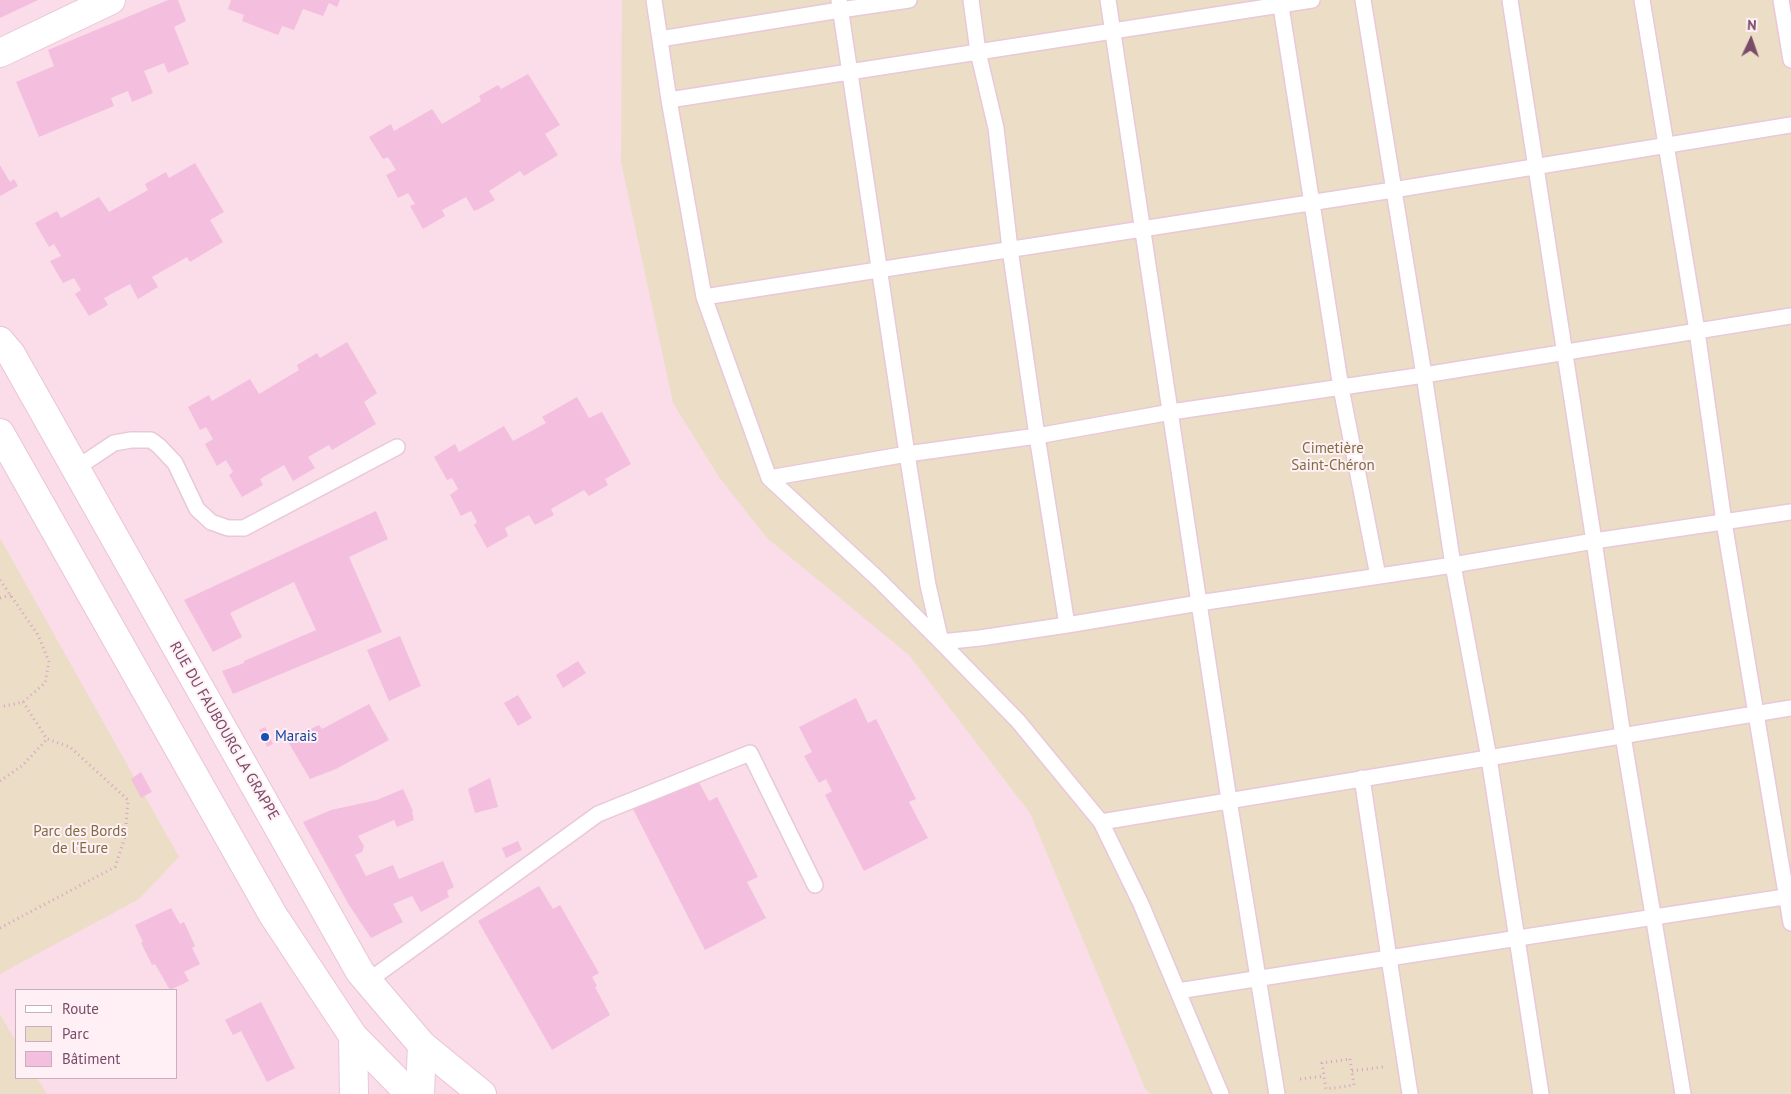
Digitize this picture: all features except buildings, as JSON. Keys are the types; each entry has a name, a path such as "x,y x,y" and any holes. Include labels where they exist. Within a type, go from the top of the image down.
{"main road":[{"path":"0,53 112,0"},
{"name":"RUE DU FAUBOURG LA GRAPPE","path":"0,341 11,354 355,963 422,1045 482,1094"},
{"path":"0,433 273,915 353,1036 410,1094"},
{"path":"353,1036 354,1094"},
{"path":"420,1094 422,1045"}],"lane":[{"path":"654,0 669,100 704,297 769,478 878,579 1018,721 1101,822 1141,904 1221,1094"},
{"path":"660,39 840,5 909,0"},
{"path":"970,0 978,52 996,128 1010,249 1036,436 1067,625"},
{"path":"1108,0 1144,228 1228,800 1277,1094"},
{"path":"669,100 1281,3 1312,0"},
{"path":"1363,0 1454,565 1489,758 1540,1094"},
{"path":"1510,0 1623,736 1683,1094"},
{"path":"1642,0 1697,331 1724,522 1789,896 1791,924"},
{"path":"1781,0 1791,60"},
{"path":"1281,3 1341,388 1378,576"},
{"path":"840,5 907,454 928,586 941,642"},
{"path":"704,297 1393,190 1791,125"},
{"path":"769,478 907,454 1036,436 1171,412 1341,388 1791,316"},
{"path":"75,469 114,444 131,440 151,440 175,463 197,508 211,522 228,528 244,528 398,447"},
{"path":"941,642 1067,625 1791,512"},
{"path":"1101,822 1791,708"},
{"path":"368,981 598,814 750,753 815,885"},
{"path":"1362,778 1410,1094"},
{"path":"1178,991 1789,896"}],"path":[{"path":"0,580 38,635 49,662 45,683 23,702 0,707"},
{"path":"0,598 11,595"},
{"path":"0,928 115,867 126,837 128,800 70,747 47,739 23,702"},
{"path":"0,781 23,765 47,739"},
{"path":"1350,1059 1352,1071 1354,1085 1326,1088 1322,1063 1350,1059"},
{"path":"1352,1071 1406,1063"}],"shaded area":[{"path":"0,0 1791,0 1791,1094 0,1094"}],"green space":[{"name":"Cimetière Saint-Chéron","path":"622,0 1791,0 1791,1094 1150,1094 1145,1088 1030,813 909,655 767,538 719,477 673,403 621,162"},
{"name":"Parc des Bords de l'Eure","path":"0,538 179,857 139,899 0,974"},
{"path":"0,1014 15,1040 15,1079 38,1079 47,1094 0,1094"}],"place":[{"name":"Marais","path":"265,737"}]}
